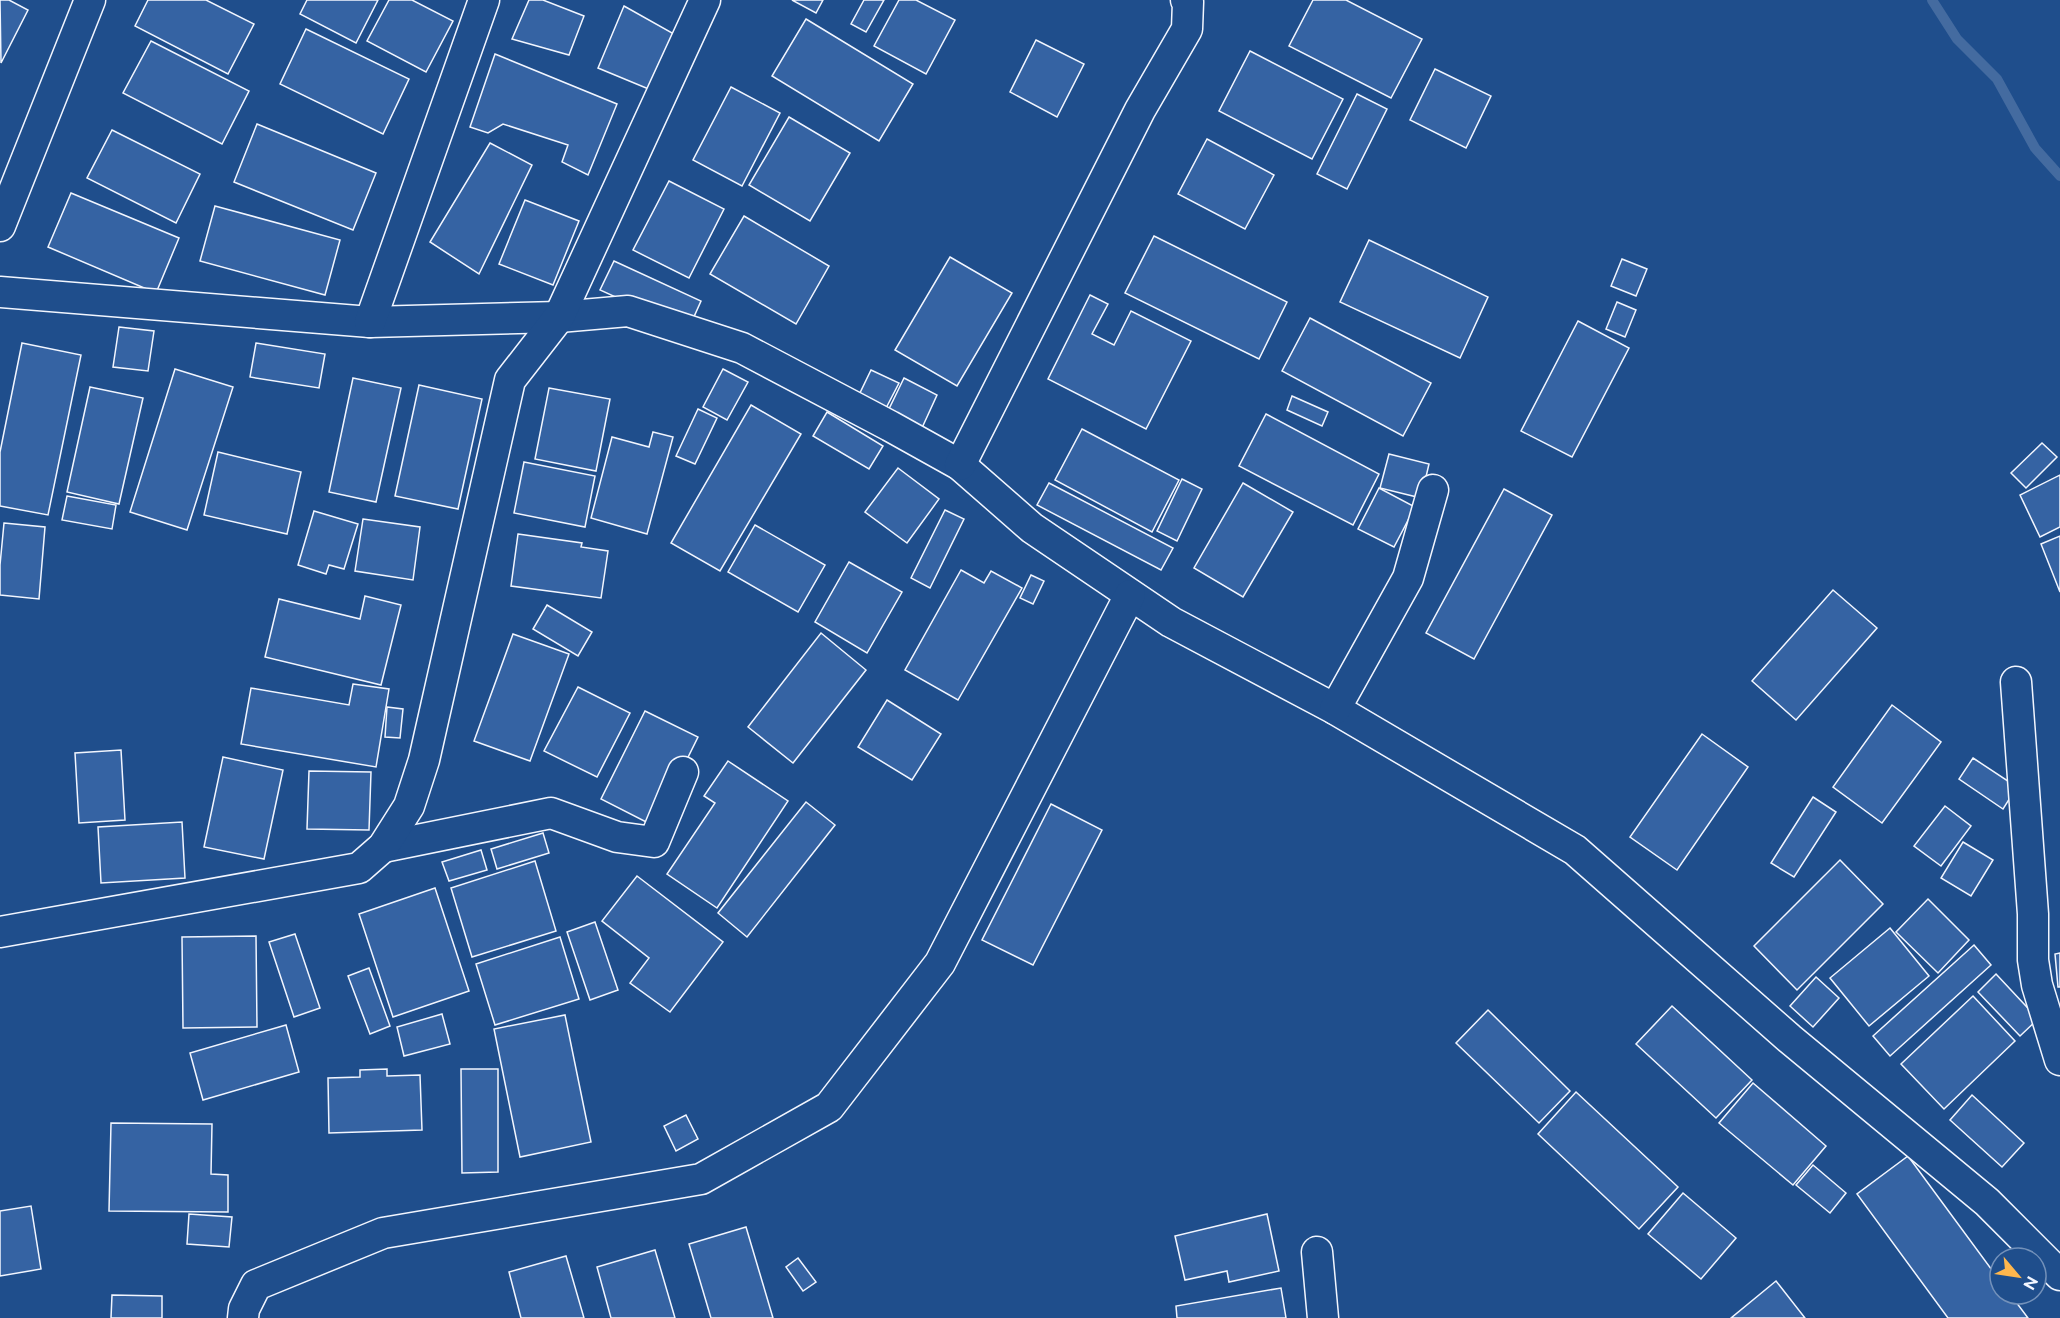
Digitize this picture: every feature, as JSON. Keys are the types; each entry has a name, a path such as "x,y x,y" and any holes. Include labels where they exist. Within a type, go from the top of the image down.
{"street":[{"path":"0,226 90,0"},
{"path":"370,322 484,0"},
{"path":"0,932 359,868 383,848 409,806 424,760 510,380 559,317 705,0"},
{"path":"960,465 1140,110 1187,29 1188,2 1186,0"},
{"path":"0,292 370,322 559,317 628,311 742,348 960,465 1032,528 1171,622 1335,709 1575,850 1790,1039 1987,1202 2060,1275"},
{"path":"1335,709 1408,578 1433,490"},
{"path":"243,1318 244,1309 256,1285 382,1233 701,1179 829,1107 940,963 1130,595"},
{"path":"2016,682 2033,914 2033,960 2037,986 2060,1060"},
{"path":"383,848 551,813 617,837 654,842 684,772"},
{"path":"1317,1252 1323,1318"}],"building":[{"path":"0,0 9,0 28,10 1,63"},
{"path":"148,0 206,0 254,24 228,74 135,26"},
{"path":"307,0 378,0 356,43 300,14"},
{"path":"389,0 412,0 453,21 426,72 367,41"},
{"path":"529,0 543,0 584,16 569,55 512,39"},
{"path":"792,0 823,0 816,13"},
{"path":"864,0 884,0 866,32 851,24"},
{"path":"899,0 916,0 955,20 926,74 874,46"},
{"path":"1313,0 1346,0 1422,39 1391,98 1289,46"},
{"path":"624,6 674,34 651,90 598,68"},
{"path":"806,19 913,84 879,141 772,76"},
{"path":"306,29 409,79 383,134 280,84"},
{"path":"1036,40 1084,64 1057,117 1010,92"},
{"path":"151,41 249,91 222,144 123,93"},
{"path":"1250,51 1343,99 1312,159 1219,111"},
{"path":"495,54 617,104 588,175 562,162 568,145 503,124 488,133 470,127"},
{"path":"1435,69 1491,96 1466,148 1410,120"},
{"path":"731,87 780,113 742,186 693,160"},
{"path":"1357,94 1387,109 1347,189 1317,174"},
{"path":"789,117 850,153 810,221 749,185"},
{"path":"257,124 376,173 353,230 234,182"},
{"path":"112,130 200,174 176,223 87,178"},
{"path":"1207,139 1274,175 1245,229 1178,194"},
{"path":"490,143 532,165 479,274 430,242"},
{"path":"669,181 724,209 689,278 633,250"},
{"path":"71,193 179,238 156,293 48,247"},
{"path":"525,200 579,221 553,285 499,264"},
{"path":"215,206 340,240 325,295 200,261"},
{"path":"744,216 829,266 796,324 710,274"},
{"path":"1154,236 1287,302 1259,359 1125,293"},
{"path":"1369,240 1488,297 1460,358 1340,302"},
{"path":"950,257 1012,293 957,386 895,350"},
{"path":"1622,259 1647,269 1636,296 1611,286"},
{"path":"614,261 701,301 688,330 600,290"},
{"path":"1090,295 1108,304 1092,334 1114,345 1131,311 1191,341 1146,429 1048,379"},
{"path":"1617,302 1636,310 1625,337 1606,329"},
{"path":"1310,318 1431,383 1403,436 1282,371"},
{"path":"1578,321 1629,348 1572,457 1521,431"},
{"path":"119,327 154,331 148,371 113,367"},
{"path":"22,343 81,355 48,515 0,506 0,452"},
{"path":"256,343 325,354 319,388 250,377"},
{"path":"175,369 233,387 187,530 130,512"},
{"path":"723,369 748,382 727,420 703,407"},
{"path":"871,370 899,383 885,410 858,397"},
{"path":"353,378 401,388 376,502 329,492"},
{"path":"904,378 937,395 921,430 887,413"},
{"path":"419,385 482,399 458,509 395,496"},
{"path":"90,387 143,398 119,504 67,492"},
{"path":"549,388 610,399 596,471 535,459"},
{"path":"1292,396 1328,412 1322,426 1287,410"},
{"path":"751,405 801,434 720,571 671,543"},
{"path":"698,409 717,418 695,464 676,456"},
{"path":"827,412 883,446 869,469 813,436"},
{"path":"1266,414 1379,474 1353,525 1239,466"},
{"path":"1082,429 1179,480 1152,532 1055,480"},
{"path":"653,432 673,437 647,534 591,518 612,437 649,447"},
{"path":"2042,443 2057,457 2026,488 2011,473"},
{"path":"218,452 301,472 287,534 204,515"},
{"path":"1389,454 1429,464 1421,498 1380,488"},
{"path":"524,462 595,476 585,527 514,513"},
{"path":"898,468 939,499 907,543 865,512"},
{"path":"2060,475 2060,527 2040,537 2020,495"},
{"path":"1182,479 1202,489 1177,541 1157,531"},
{"path":"1049,483 1173,548 1161,570 1037,505"},
{"path":"1243,483 1293,512 1243,597 1194,568"},
{"path":"1379,488 1415,507 1394,547 1358,529"},
{"path":"1504,489 1552,515 1474,659 1426,633"},
{"path":"67,496 116,505 112,529 62,520"},
{"path":"945,510 964,519 930,588 911,578"},
{"path":"314,511 358,524 344,569 329,565 326,574 298,565"},
{"path":"363,519 420,527 413,580 355,571"},
{"path":"4,523 45,527 39,599 0,595"},
{"path":"755,525 825,565 798,612 728,572"},
{"path":"518,534 582,543 581,547 608,551 601,598 511,586"},
{"path":"2060,536 2060,592 2041,544"},
{"path":"849,562 902,592 867,653 815,622"},
{"path":"961,570 984,583 991,571 1022,588 958,700 905,670"},
{"path":"1031,575 1044,581 1033,604 1020,598"},
{"path":"1833,590 1877,628 1796,720 1752,681"},
{"path":"365,596 401,605 381,685 265,657 279,599 360,619"},
{"path":"547,605 592,632 578,656 533,629"},
{"path":"821,633 866,670 793,763 748,727"},
{"path":"513,634 569,654 530,761 474,741"},
{"path":"353,684 389,689 376,767 241,744 251,688 349,705"},
{"path":"578,687 630,713 597,777 544,751"},
{"path":"887,700 941,734 912,780 858,747"},
{"path":"1892,705 1941,742 1882,823 1833,787"},
{"path":"387,707 403,709 400,738 385,737"},
{"path":"645,711 698,737 654,826 601,799"},
{"path":"1702,734 1748,767 1677,870 1630,837"},
{"path":"121,750 125,820 79,823 75,753"},
{"path":"223,757 283,770 264,859 204,847"},
{"path":"1973,758 2017,787 2003,809 1959,779"},
{"path":"728,761 788,801 717,908 667,874 715,803 704,796"},
{"path":"309,771 371,772 369,830 307,829"},
{"path":"1813,797 1836,812 1794,877 1771,863"},
{"path":"806,802 835,825 747,937 718,913"},
{"path":"1051,804 1102,830 1033,965 982,940"},
{"path":"1945,806 1971,826 1941,866 1914,846"},
{"path":"182,822 185,878 101,883 98,827"},
{"path":"543,833 549,853 497,869 491,849"},
{"path":"1963,842 1993,860 1971,896 1941,878"},
{"path":"481,850 487,870 449,881 442,862"},
{"path":"1840,860 1883,904 1797,990 1754,946"},
{"path":"535,861 556,931 472,957 451,888"},
{"path":"637,876 723,942 670,1012 630,983 649,958 602,921"},
{"path":"435,888 469,991 393,1017 359,914"},
{"path":"1928,899 1969,940 1938,973 1896,932"},
{"path":"595,922 618,990 590,1000 567,932"},
{"path":"1890,928 1929,976 1869,1026 1830,978"},
{"path":"295,934 320,1008 294,1017 269,942"},
{"path":"256,936 257,1027 183,1028 182,937"},
{"path":"560,937 579,999 495,1025 476,964"},
{"path":"1974,945 1991,965 1890,1056 1873,1036"},
{"path":"2060,953 2060,987 2058,987 2055,954"},
{"path":"369,968 390,1026 370,1034 348,976"},
{"path":"1996,974 2038,1019 2020,1036 1978,992"},
{"path":"1816,977 1839,998 1813,1027 1790,1006"},
{"path":"1973,996 2015,1041 1944,1109 1901,1064"},
{"path":"1672,1006 1752,1080 1716,1118 1636,1044"},
{"path":"1488,1010 1570,1091 1539,1123 1456,1043"},
{"path":"442,1014 450,1044 404,1056 397,1027"},
{"path":"565,1015 591,1142 520,1157 494,1029"},
{"path":"286,1025 299,1072 203,1100 190,1053"},
{"path":"387,1069 387,1076 420,1075 422,1130 329,1133 328,1078 360,1077 360,1070"},
{"path":"461,1069 498,1069 498,1172 462,1173"},
{"path":"1753,1083 1826,1146 1793,1185 1719,1123"},
{"path":"1576,1092 1678,1187 1639,1229 1538,1134"},
{"path":"1972,1095 2024,1143 2002,1167 1950,1120"},
{"path":"686,1115 698,1139 676,1151 664,1126"},
{"path":"111,1123 212,1124 211,1174 228,1175 228,1212 109,1211"},
{"path":"1908,1156 1988,1265 1988,1306 2019,1306 2028,1318 1948,1318 1857,1194"},
{"path":"1813,1165 1846,1193 1830,1213 1796,1185"},
{"path":"1683,1193 1736,1238 1701,1279 1648,1234"},
{"path":"31,1206 41,1269 0,1276 0,1211"},
{"path":"189,1214 232,1217 229,1247 187,1244"},
{"path":"1267,1214 1279,1271 1229,1282 1227,1271 1185,1280 1175,1236"},
{"path":"746,1227 773,1318 711,1318 689,1244"},
{"path":"655,1250 675,1318 611,1318 597,1267"},
{"path":"566,1256 584,1318 521,1318 509,1272"},
{"path":"798,1258 816,1282 803,1291 786,1267"},
{"path":"1776,1281 1805,1318 1731,1318"},
{"path":"1281,1288 1286,1318 1177,1318 1176,1306"},
{"path":"112,1295 162,1296 162,1318 111,1318"}],"waterway":[{"path":"1932,0 1957,39 1997,79 2035,148 2060,176"}]}
